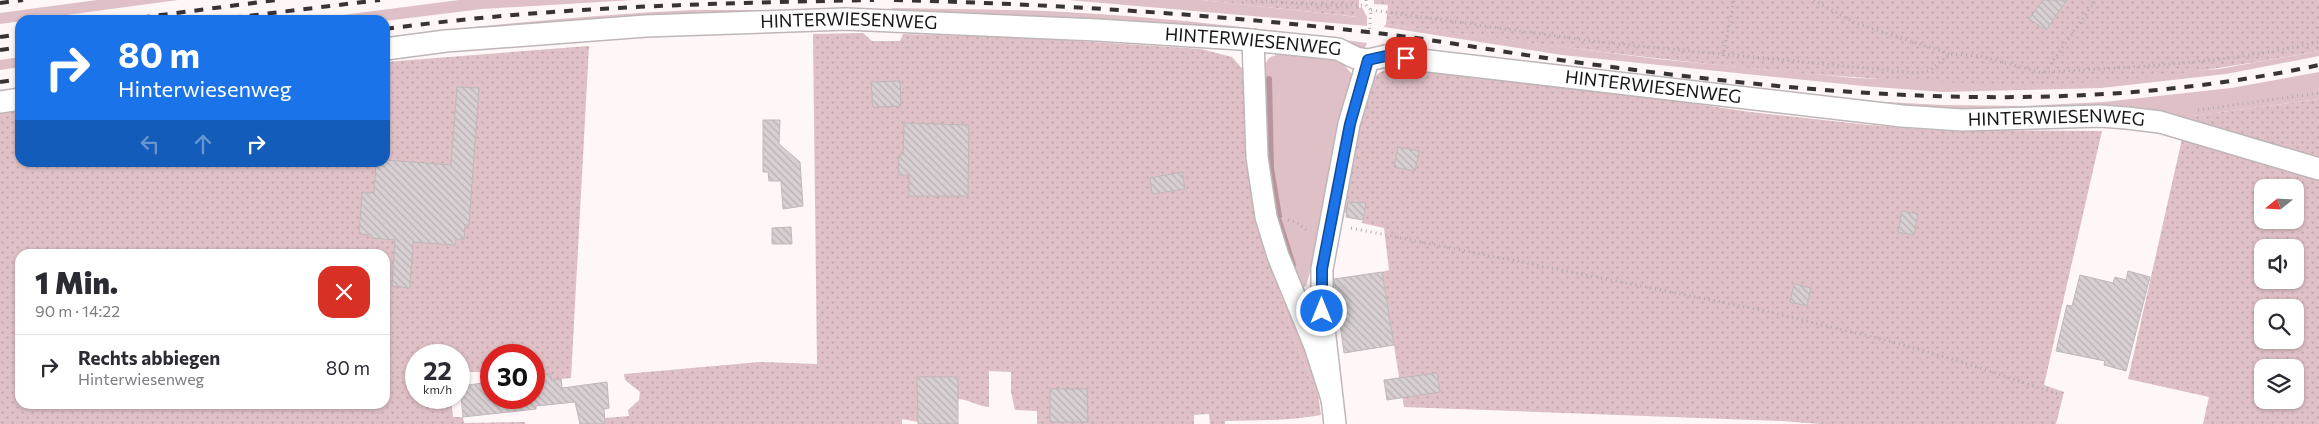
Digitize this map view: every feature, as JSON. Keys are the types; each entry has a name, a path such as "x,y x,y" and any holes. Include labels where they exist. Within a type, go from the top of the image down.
{"street":[{"name":"HINTERWIESENWEG","path":"390,48 446,41 646,26 846,20 1029,26 1253,40 1338,49 1356,58 1368,60 1386,56 1902,116 1962,120 2100,116 2127,118 2160,122 2319,169"},
{"path":"1253,40 1257,157 1266,216 1278,256 1315,346 1332,399"},
{"path":"1335,424 1322,311 1322,269 1350,124 1368,60"},
{"path":"0,102 15,100"}],"path":[{"path":"1246,0 1322,5 1366,5 1371,10 1534,34 1723,56 1916,73 1929,71 1950,54"},
{"path":"1366,0 1366,5"},
{"path":"1723,56 1734,0"},
{"path":"1814,0 1855,23 1950,54 1979,56 2039,72 2189,62 2252,55 2319,42"},
{"path":"2044,72 2096,0"},
{"path":"1371,10 1371,19"},
{"path":"2192,111 2319,93"},
{"path":"1266,216 1296,222 1311,233 1329,231 1770,312 1889,341 1962,362 2058,394"}],"shaded area":[{"path":"97,0 178,0 67,15 15,15 15,22 0,24 0,13"},
{"path":"459,0 633,0 482,9 390,20 390,15 343,15"},
{"path":"1068,0 1201,0 1358,17 1359,8 1362,7 1367,17 1367,26"},
{"path":"1201,0 1359,0 1359,17"},
{"path":"1374,0 2319,0 2319,51 2213,69 2105,81 2034,84 1871,78 1790,72 1628,55 1386,24 1388,5 1374,4"},
{"path":"890,8 1026,10 1126,16 1247,28 1367,43 1364,50 915,15"},
{"path":"693,10 754,10 753,17 390,41 390,36 616,15"},
{"path":"1386,24 1657,59 1855,78 2035,84 2219,69 2319,51 2319,56 2226,74 2101,88 1942,92 1863,86 1562,55 1384,27"},
{"path":"863,33 872,41 900,41 903,34 1033,38 1201,49 1232,57 1247,74 1275,275 1295,342 1318,394 1321,415 1285,419 1225,421 1225,424 1210,424 1209,414 1194,415 1194,424 1037,424 1037,411 1015,410 1011,392 1011,372 989,371 989,407 958,399 958,377 918,377 918,422 902,419 902,424 605,424 605,418 629,416 628,410 639,400 640,392 625,380 624,374 760,362 817,364 813,34"},
{"path":"1382,44 1563,70 1865,101 1943,105 2024,106 2104,102 2231,88 2319,72 2319,99 2192,116 2191,125 1964,115 1383,51"},
{"path":"589,46 571,378 551,380 551,374 545,374 545,344 480,344 480,372 470,372 470,344 405,344 405,409 452,409 453,417 463,417 464,423 525,422 525,424 0,424 0,112 15,110 15,167 390,167 390,62"},
{"path":"1278,54 1341,61 1352,74 1353,83 1321,235 1306,286 1300,289 1297,288 1263,174 1264,65 1269,58"},
{"path":"15,58 15,68 0,70 0,60"},
{"path":"1389,67 1643,96 1750,112 1869,125 1931,130 2102,131 2044,385 2064,392 2056,424 1820,424 1404,407 1382,272 1389,270 1384,228 1362,223 1363,220 1348,217 1343,209 1351,154 1373,77"},
{"path":"2319,99 2319,161 2191,125 2192,116"},
{"path":"2182,139 2319,179 2319,424 2203,424 2209,397 2128,379"},
{"path":"1275,275 1297,317 1318,394 1295,342"}],"building":[{"path":"2043,0 2067,0 2046,30 2029,19"},
{"path":"900,81 901,106 873,107 871,82"},
{"path":"457,87 479,88 469,225 465,225 464,239 456,239 455,245 413,242 410,288 392,286 395,240 372,238 372,235 359,234 362,193 374,193 376,167 390,167 390,160 451,165"},
{"path":"763,120 780,120 779,144 800,162 803,206 783,209 781,181 769,181 768,172 763,172"},
{"path":"904,123 969,125 968,196 909,196 909,175 898,175 899,155 903,155"},
{"path":"1398,147 1419,151 1415,171 1394,167"},
{"path":"1182,172 1185,189 1152,194 1150,178"},
{"path":"1348,202 1366,203 1363,220 1346,217"},
{"path":"1902,211 1918,214 1914,235 1898,232"},
{"path":"791,227 792,244 772,244 772,228"},
{"path":"2128,271 2150,277 2126,371 2104,365 2105,361 2056,351 2067,305 2072,306 2080,275 2113,283 2115,277 2126,280"},
{"path":"1382,272 1394,345 1344,353 1334,279"},
{"path":"1794,284 1811,288 1807,306 1790,302"},
{"path":"1437,373 1440,392 1387,400 1384,380"},
{"path":"545,374 551,374 551,380 561,379 562,388 607,382 609,408 604,409 605,424 580,424 575,402 545,405"},
{"path":"917,377 958,377 958,424 918,424"},
{"path":"480,383 480,409 536,409 463,417 462,409 470,409 470,385"},
{"path":"1050,389 1087,389 1088,422 1050,422"}],"waterway":[{"path":"1269,79 1271,168 1279,216"},
{"path":"1279,221 1293,265"}],"railway":[{"path":"0,3 23,0"},
{"path":"161,15 276,0"},
{"path":"256,15 380,0"},
{"path":"390,28 507,16 629,7 874,0"},
{"path":"894,0 1072,7 1250,20 1392,35 1655,73 1845,91 1940,96 2035,97 2129,92 2224,82 2319,65"},
{"path":"0,37 15,35"},
{"path":"0,50 15,48"},
{"path":"0,82 15,80"}],"route":[{"path":"1322,311 1322,269 1350,124 1362,74 1368,60 1386,56 1406,58"}]}
